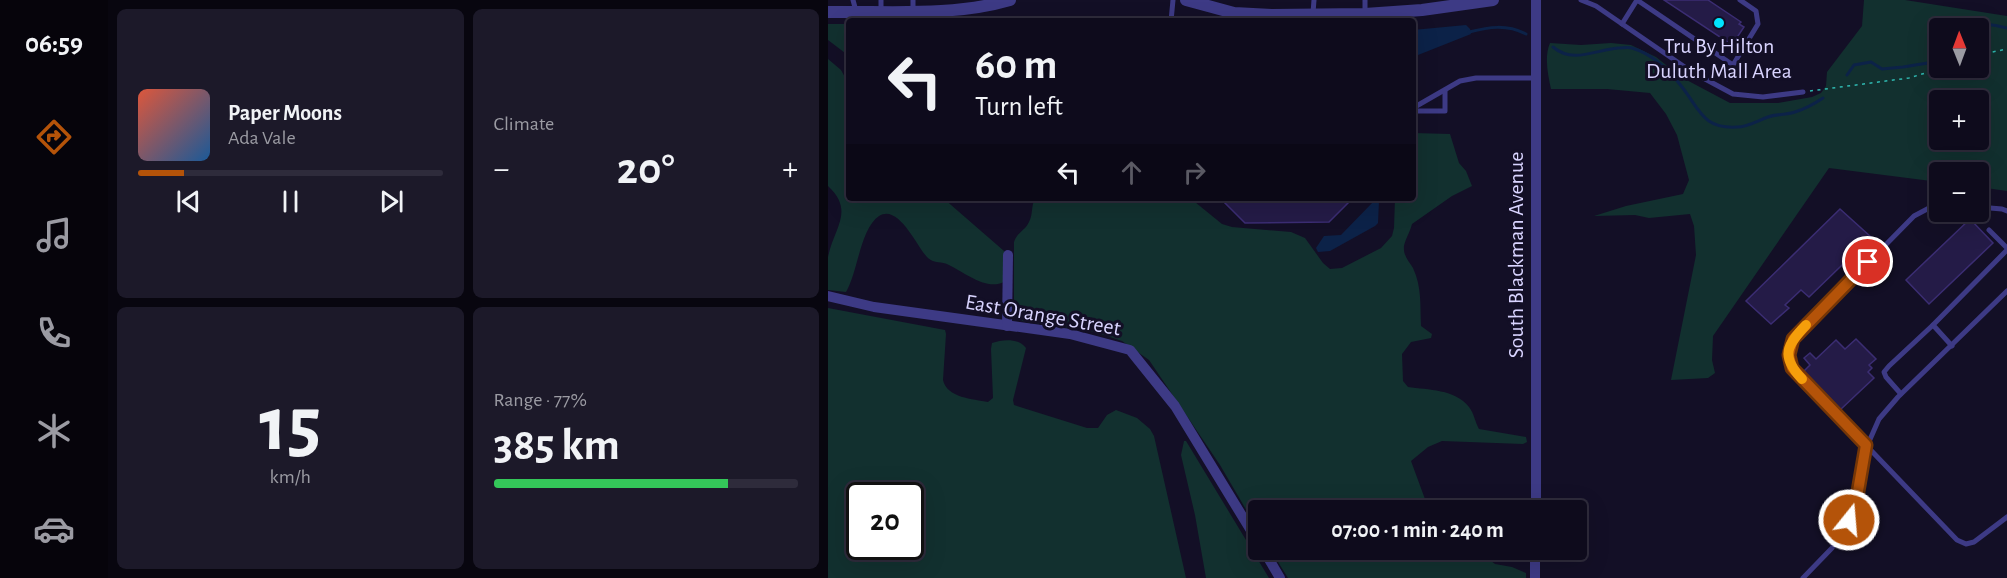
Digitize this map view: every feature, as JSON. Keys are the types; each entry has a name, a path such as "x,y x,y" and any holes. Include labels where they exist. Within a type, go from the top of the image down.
{"street":[{"path":"828,12 855,6 881,5 913,5 957,10 1010,0"},
{"path":"1186,0 1216,4 1234,13 1313,15 1365,14 1418,5 1493,0"},
{"name":"South Blackman Avenue","path":"1536,0 1536,500"},
{"path":"1007,326 1008,255"},
{"name":"East Orange Street","path":"828,296 874,307 1071,334 1130,350 1175,406 1248,526"},
{"path":"1269,560 1280,578"},
{"path":"1534,578 1535,560"}],"lane":[{"path":"1171,18 1173,0"},
{"path":"1313,15 1314,0"},
{"path":"1365,0 1365,14"},
{"path":"1581,0 1596,6 1692,72 1733,94 1763,97 1803,92"},
{"path":"1622,24 1637,0 1733,65 1758,24 1756,11 1740,0"},
{"path":"1416,108 1460,81 1476,78 1536,78"},
{"path":"1416,110 1445,111 1445,90"},
{"path":"1929,208 1914,216 1790,344 1789,355 1792,368 1957,540 1966,544 1974,542 2007,517"},
{"path":"1989,209 2007,211"},
{"path":"1901,394 1884,372 2007,249 1989,230"},
{"path":"1803,578 1832,548 1849,520 1857,497 1866,445 1879,419 1901,394 2007,291"},
{"path":"1933,325 1952,346"}],"path":[{"path":"1989,53 2007,49"},
{"path":"1803,92 1909,78 1929,72"}],"green space":[{"path":"1864,0 1905,0 2007,16 2007,191 1989,188 1989,162 1929,162 1929,181 1829,168 1713,336 1712,360 1715,373 1708,378 1671,380 1696,255 1694,226 1690,214 1649,218 1635,215 1594,216 1626,206 1683,194 1689,180 1677,135 1666,114 1650,93 1607,89 1551,89 1547,60 1550,43 1631,45 1656,57 1681,77 1730,103 1778,103 1812,97 1821,93 1826,86 1827,72 1862,26"},
{"path":"828,24 846,24 846,54 828,40"},
{"path":"828,59 841,70 846,79 846,201 946,201 1004,251 1006,263 1004,282 990,284 975,280 946,264 930,260 901,221 886,214 879,216 873,222 863,240 846,292 828,290 828,257 841,212 836,195 828,186"},
{"path":"1416,133 1450,134 1459,163 1466,171 1472,186 1452,196 1412,224 1405,241 1404,253 1418,282 1421,326 1432,334 1431,338 1411,342 1402,354 1403,381 1408,387 1441,391 1463,401 1471,409 1479,429 1526,437 1527,442 1523,444 1442,441 1428,447 1411,461 1425,500 1248,500 1248,513 1220,465 1149,360 1122,341 1107,336 1086,330 1016,319 1014,242 1029,222 1034,201 1194,201 1222,224 1232,227 1291,232 1305,238 1330,269 1342,268 1381,248 1392,236 1395,201 1416,201"},
{"path":"828,308 945,330 943,380 950,391 961,397 988,402 993,398 992,343 1010,340 1019,342 1026,348 1013,400 1014,405 1087,428 1098,428 1107,415 1116,410 1137,418 1150,429 1154,436 1186,578 828,578"},
{"path":"1184,441 1186,441 1248,543 1248,560 1258,560 1269,578 1206,578 1181,455"},
{"path":"1277,560 1490,560 1495,564 1512,567 1526,573 1526,578 1288,578"}],"water":[{"path":"1466,25 1471,34 1416,56 1416,30"},
{"path":"1374,201 1379,201 1378,223 1375,226 1330,251 1318,252 1316,248 1324,236 1341,235"}],"building":[{"name":"Tru By Hilton Duluth Mall Area","path":"1664,0 1708,0 1741,22 1739,24 1744,27 1732,45"},
{"path":"1223,201 1350,201 1329,222 1245,223"},
{"path":"1840,209 1871,237 1809,297 1801,290 1785,305 1789,308 1771,324 1746,301"},
{"path":"1967,222 1973,222 1993,243 1929,304 1906,280"},
{"path":"1856,339 1876,359 1869,365 1872,368 1868,372 1874,378 1840,410 1803,372 1810,365 1804,358 1810,353 1816,359 1836,340 1845,349"}],"waterway":[{"path":"1989,25 2007,28"},
{"path":"1469,32 1498,27 1526,34"},
{"path":"1553,47 1568,55 1584,55 1618,48 1639,51 1660,64 1672,75 1709,121 1726,127 1745,126 1771,116 1795,112 1823,98"},
{"path":"1847,75 1854,65 1871,62 1882,69 1929,63"}],"slow traffic":[{"path":"1802,379 1792,368 1789,355 1790,344 1806,325"}],"place":[{"name":"Tru By Hilton Duluth Mall Area","path":"1719,23"}],"route":[{"path":"1849,520 1857,497 1866,445 1792,368 1789,355 1793,339 1868,262"}]}
